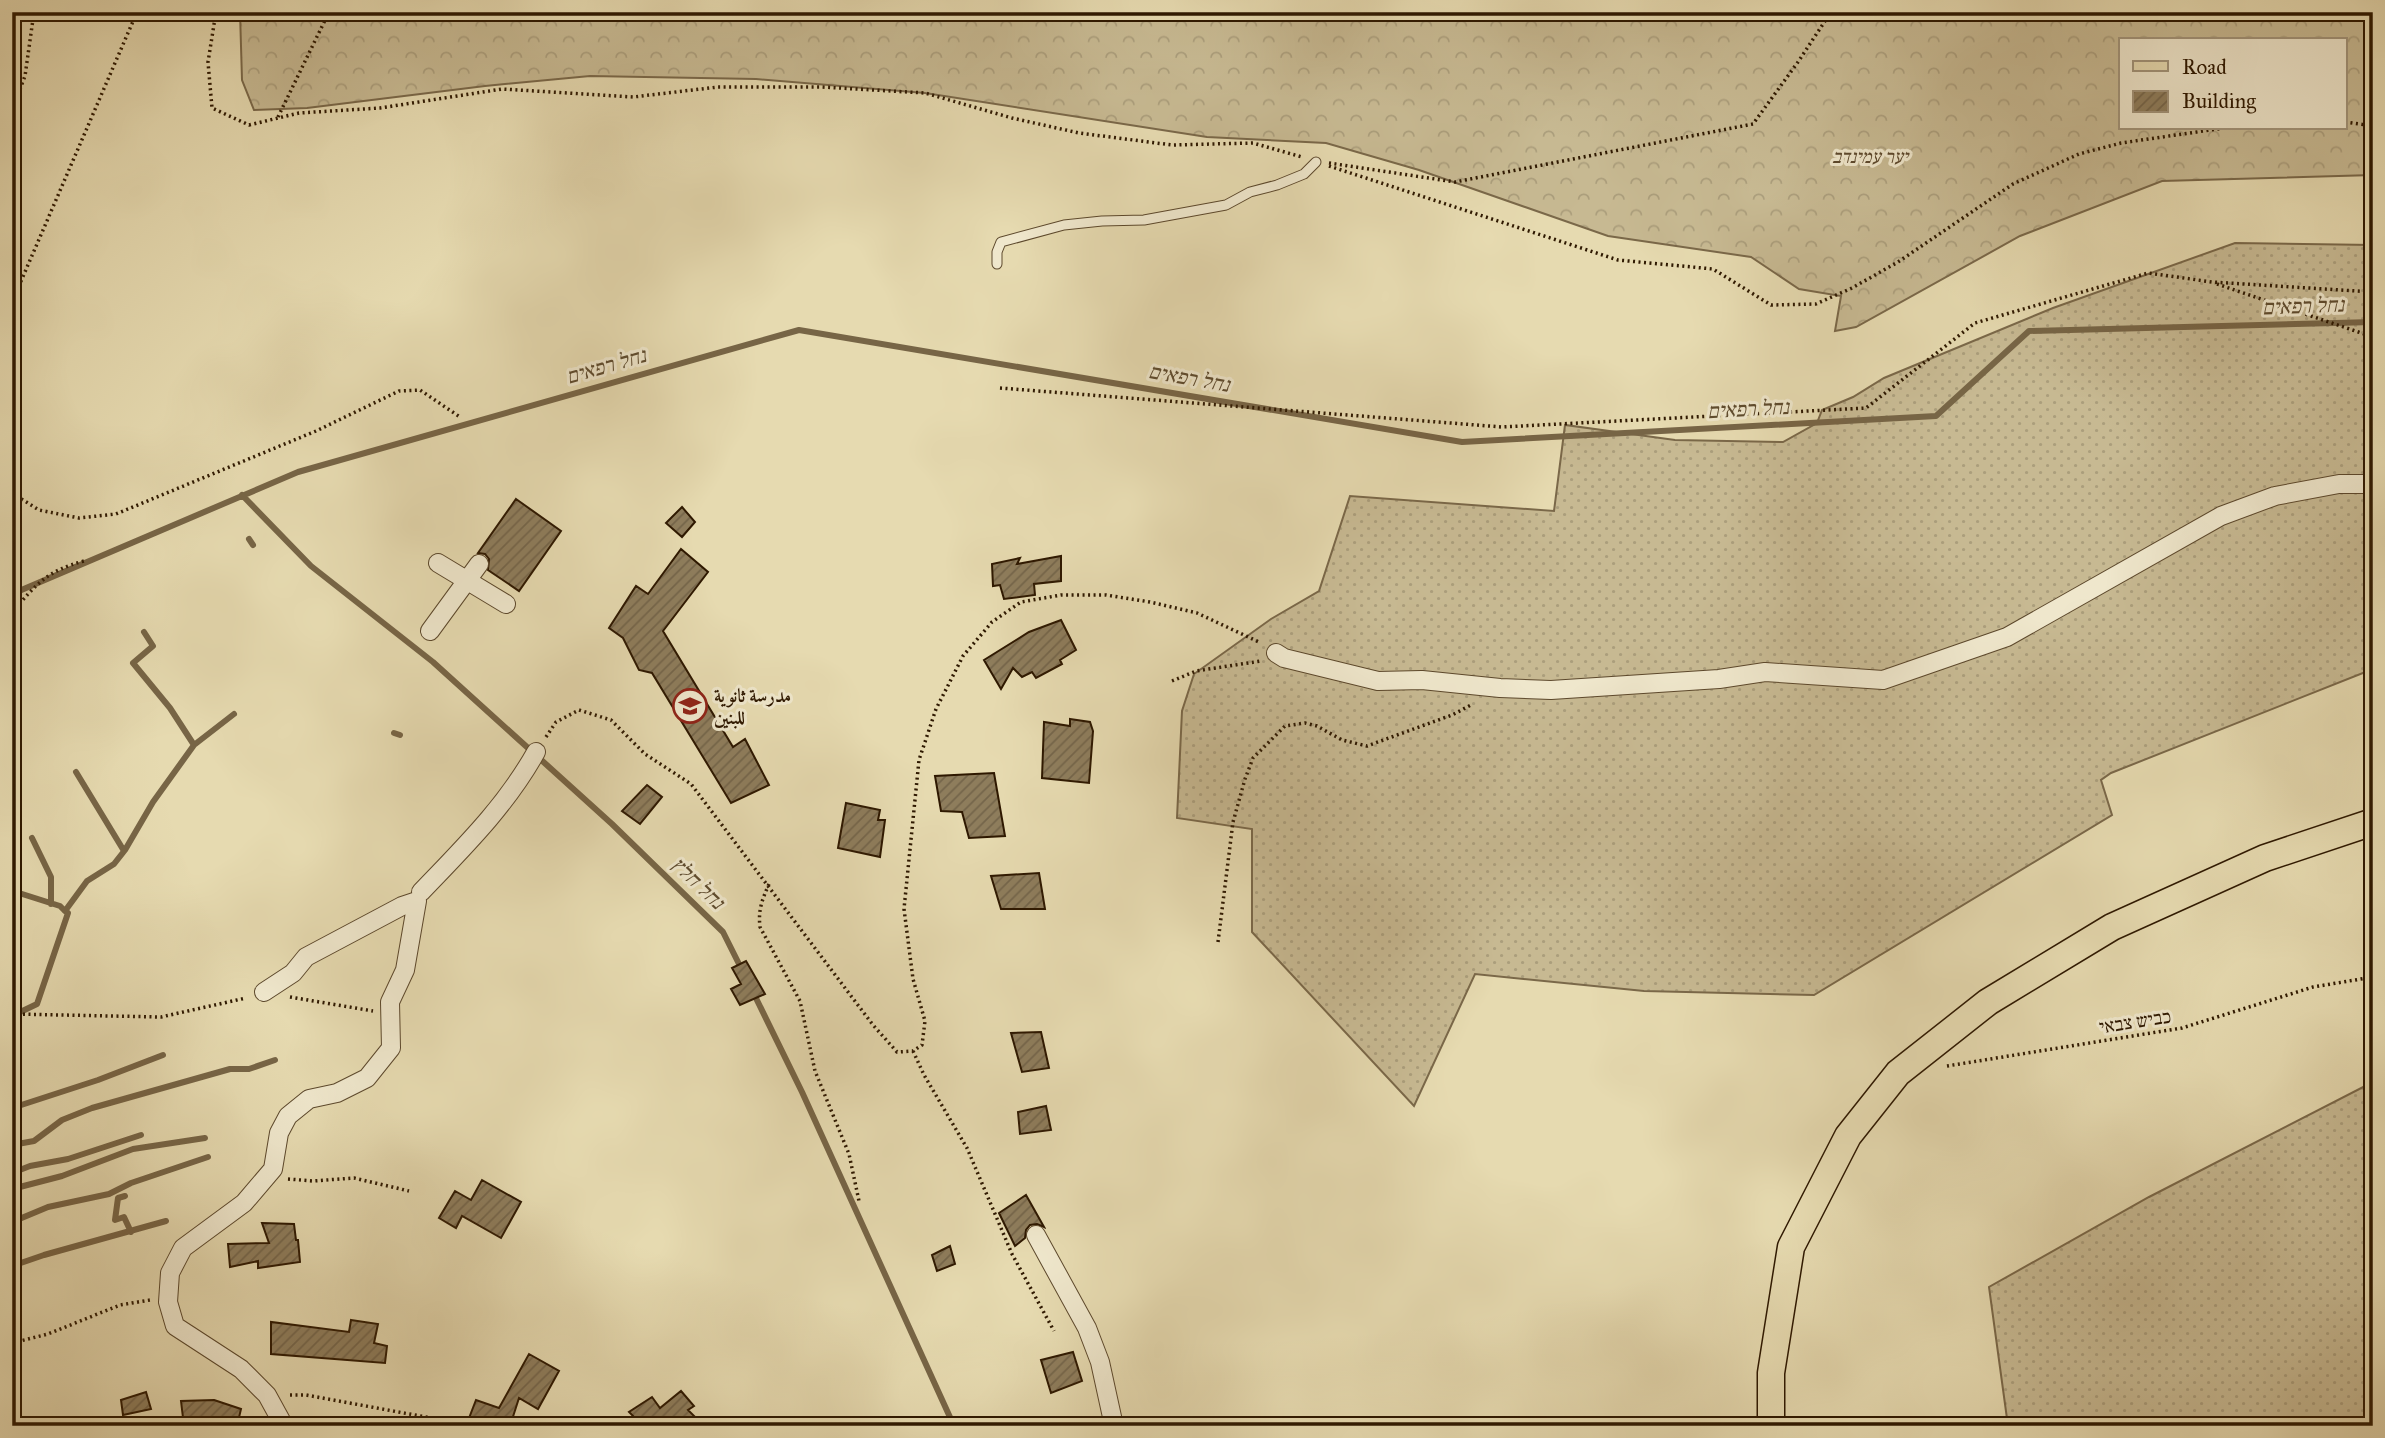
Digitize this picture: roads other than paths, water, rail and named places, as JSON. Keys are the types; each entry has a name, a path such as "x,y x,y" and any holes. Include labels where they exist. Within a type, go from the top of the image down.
{"main road":[{"path":"1771,1426 1771,1373 1791,1247 1849,1136 1898,1073 1988,1002 2112,927 2264,858 2373,822"}],"street":[{"path":"1276,653 1284,658 1378,681 1422,680 1500,688 1564,689 1719,679 1765,672 1883,680 2007,638 2221,516 2275,496 2339,484 2373,484"},
{"path":"438,563 506,604"},
{"path":"430,631 479,564"},
{"path":"421,892 484,827 521,780 536,752"},
{"path":"259,994 293,973 306,957 416,901 405,970 390,1002 391,1048 367,1078 337,1093 309,1099 288,1116 279,1133 273,1169 244,1203 183,1248 170,1273 168,1302 175,1326 241,1369 267,1395 285,1426"},
{"path":"1036,1235 1087,1328 1100,1362 1114,1426"}],"lane":[{"path":"997,264 997,252 1001,242 1064,225 1144,220 1226,205 1250,192 1304,174 1316,162"}],"waterway":[{"name":"נחל רפאים","path":"12,594 298,472 799,330 1462,442 1936,416 2029,331 2373,322"},
{"name":"נחל חלץ","path":"242,495 311,566 433,662 612,824 723,932 742,970"},
{"path":"249,539 253,545"},
{"path":"144,632 153,646 133,663 170,708 194,745"},
{"path":"12,1016 37,1004 68,913 65,911 87,881 114,864 153,802 194,745 234,714"},
{"path":"394,733 400,735"},
{"path":"76,772 124,851"},
{"path":"32,838 51,877 51,904"},
{"path":"12,871 16,882 12,883"},
{"path":"12,888 19,893 60,906 65,911"},
{"name":"נחל חלץ","path":"753,992 802,1092 954,1426"},
{"path":"12,1108 163,1055"},
{"path":"12,1145 34,1141 62,1120 92,1108 230,1069 249,1069 275,1060"},
{"path":"12,1173 30,1166 68,1159 141,1135"},
{"path":"12,1189 62,1176 133,1149 205,1138"},
{"path":"12,1222 48,1207 109,1194 131,1183 208,1157"},
{"path":"125,1196 118,1198 115,1220 124,1217 131,1232"},
{"path":"12,1266 166,1221"}],"place":[{"name":"مدرسة ثانوية للبنين","path":"690,706"}],"park label":[{"name":"יער עמינדב","path":"1870,156"}]}
